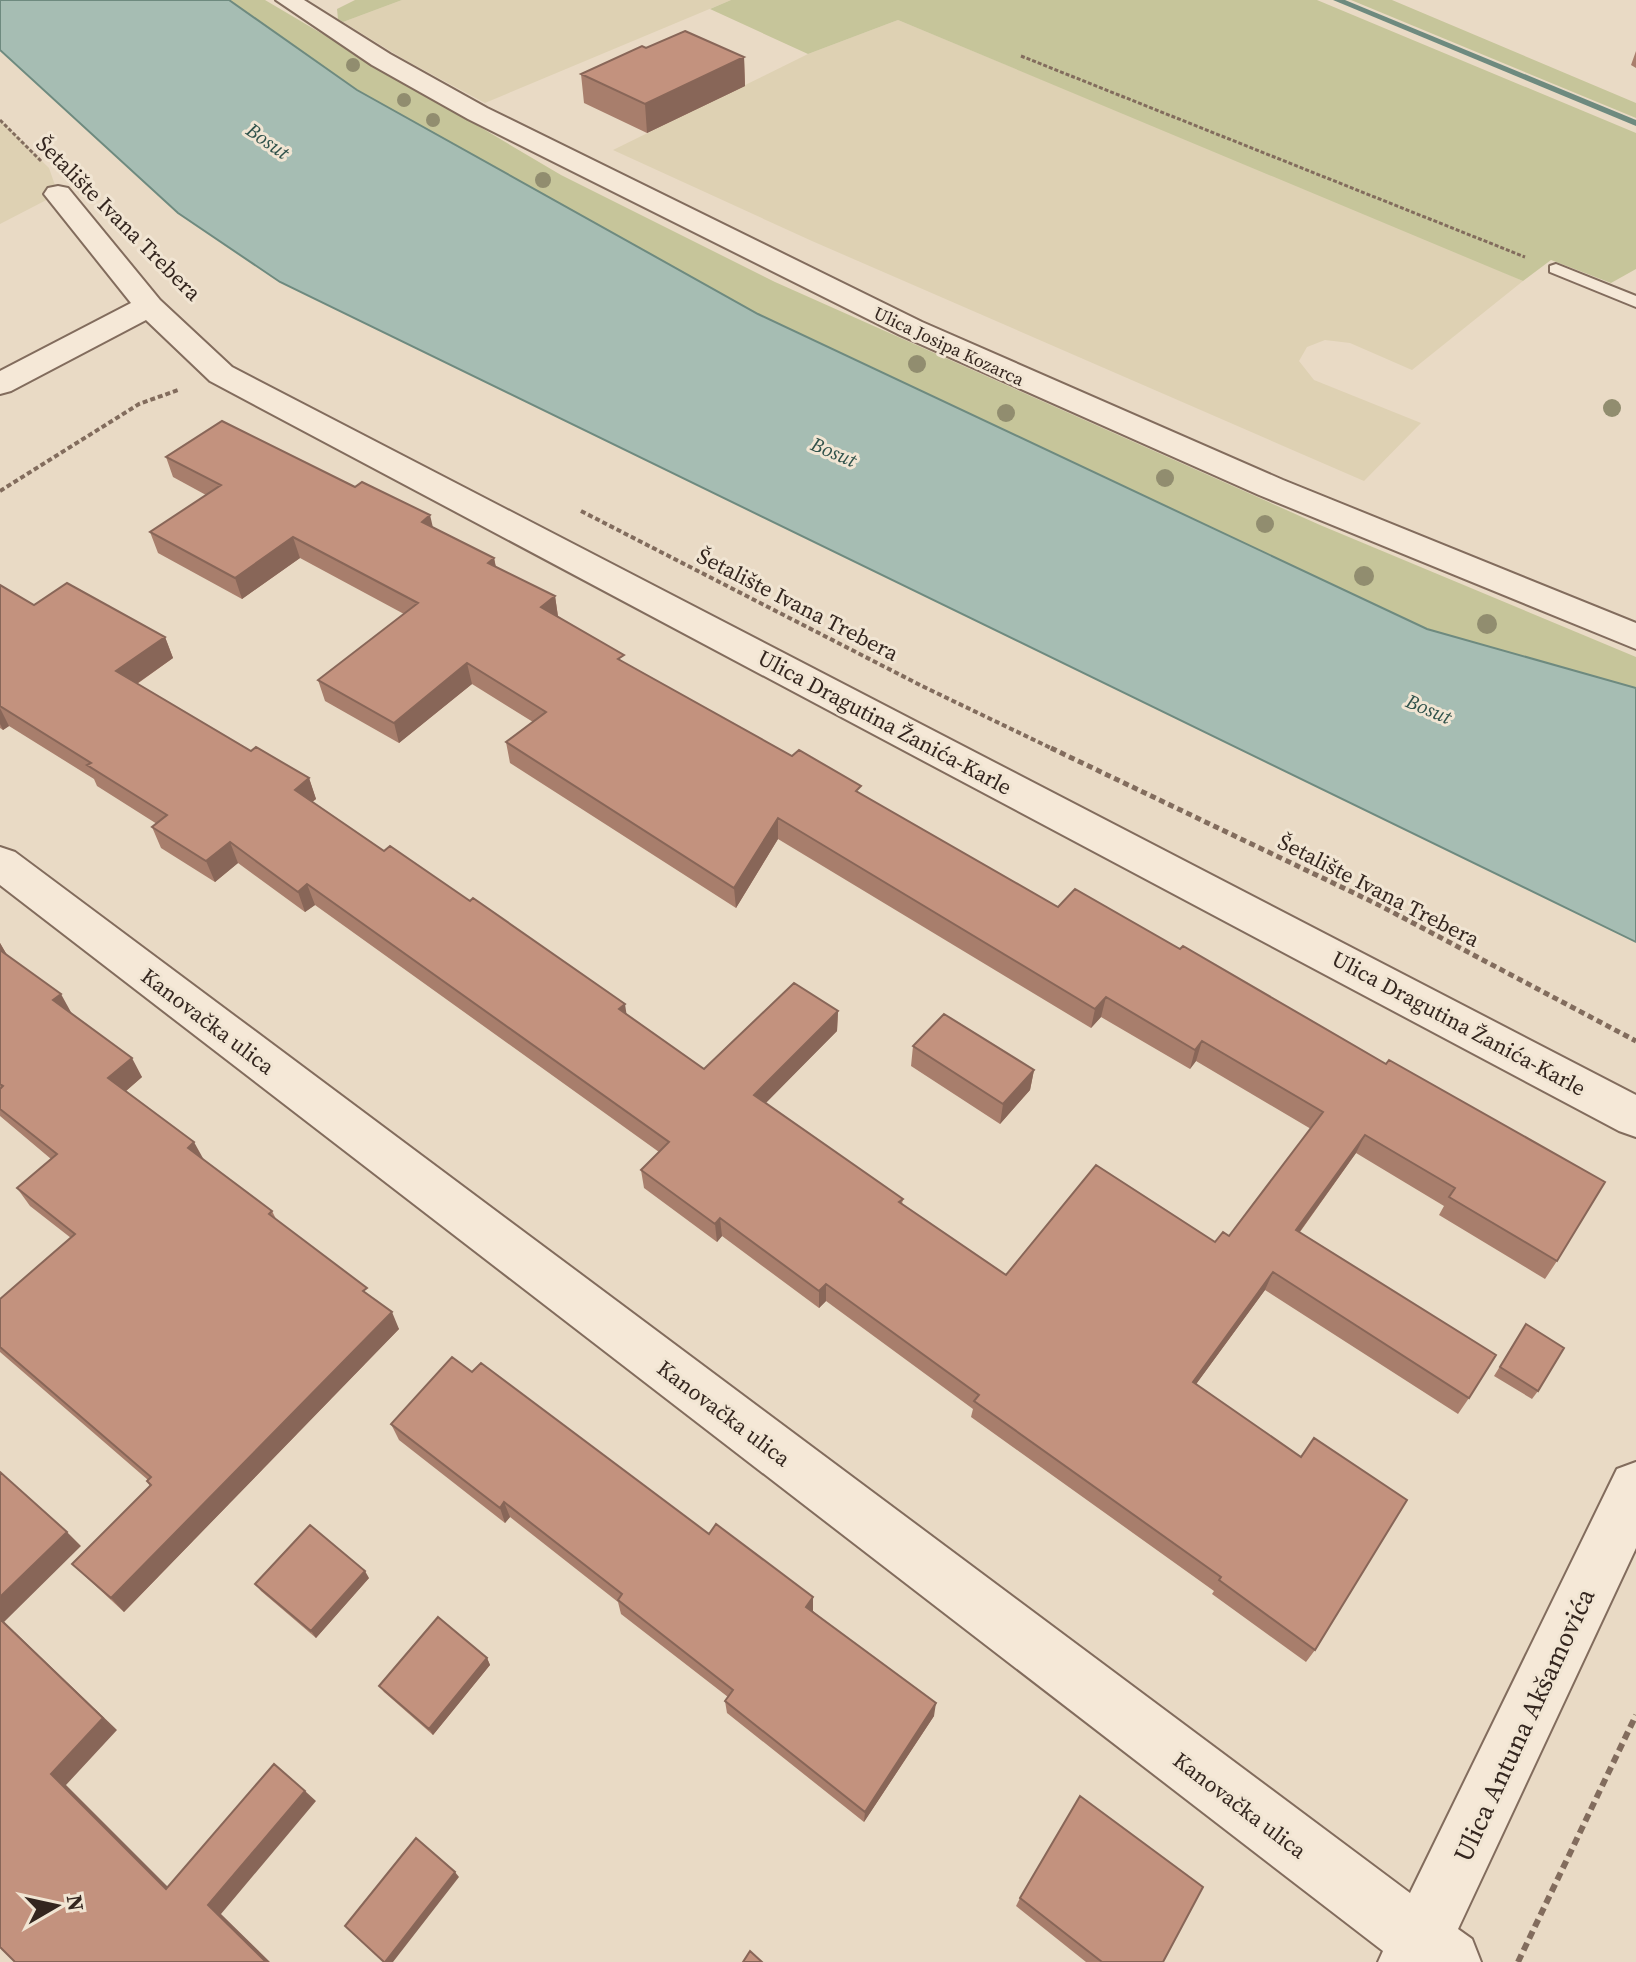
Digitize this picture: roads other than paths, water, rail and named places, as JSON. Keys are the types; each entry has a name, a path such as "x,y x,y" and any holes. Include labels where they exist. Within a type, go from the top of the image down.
{"street":[{"path":"297,6 337,0"},
{"name":"Ulica Josipa Kozarca","path":"297,6 403,72 792,273 964,354 1636,637"},
{"name":"Ulica Dragutina Žanića-Karle","path":"53,181 149,306 221,374 1636,1117"},
{"path":"0,384 149,306"},
{"name":"Kanovačka ulica","path":"0,863 1427,1955"},
{"name":"Ulica Antuna Akšamovića","path":"1427,1955 1636,1488"}],"lane":[{"path":"1556,269 1636,302"}],"water":[{"name":"Bosut","path":"0,0 229,0 357,90 758,314 1427,629 1636,688 1636,942 280,282 178,213 0,50"}],"waterway":[{"path":"1337,0 1636,123"}]}
